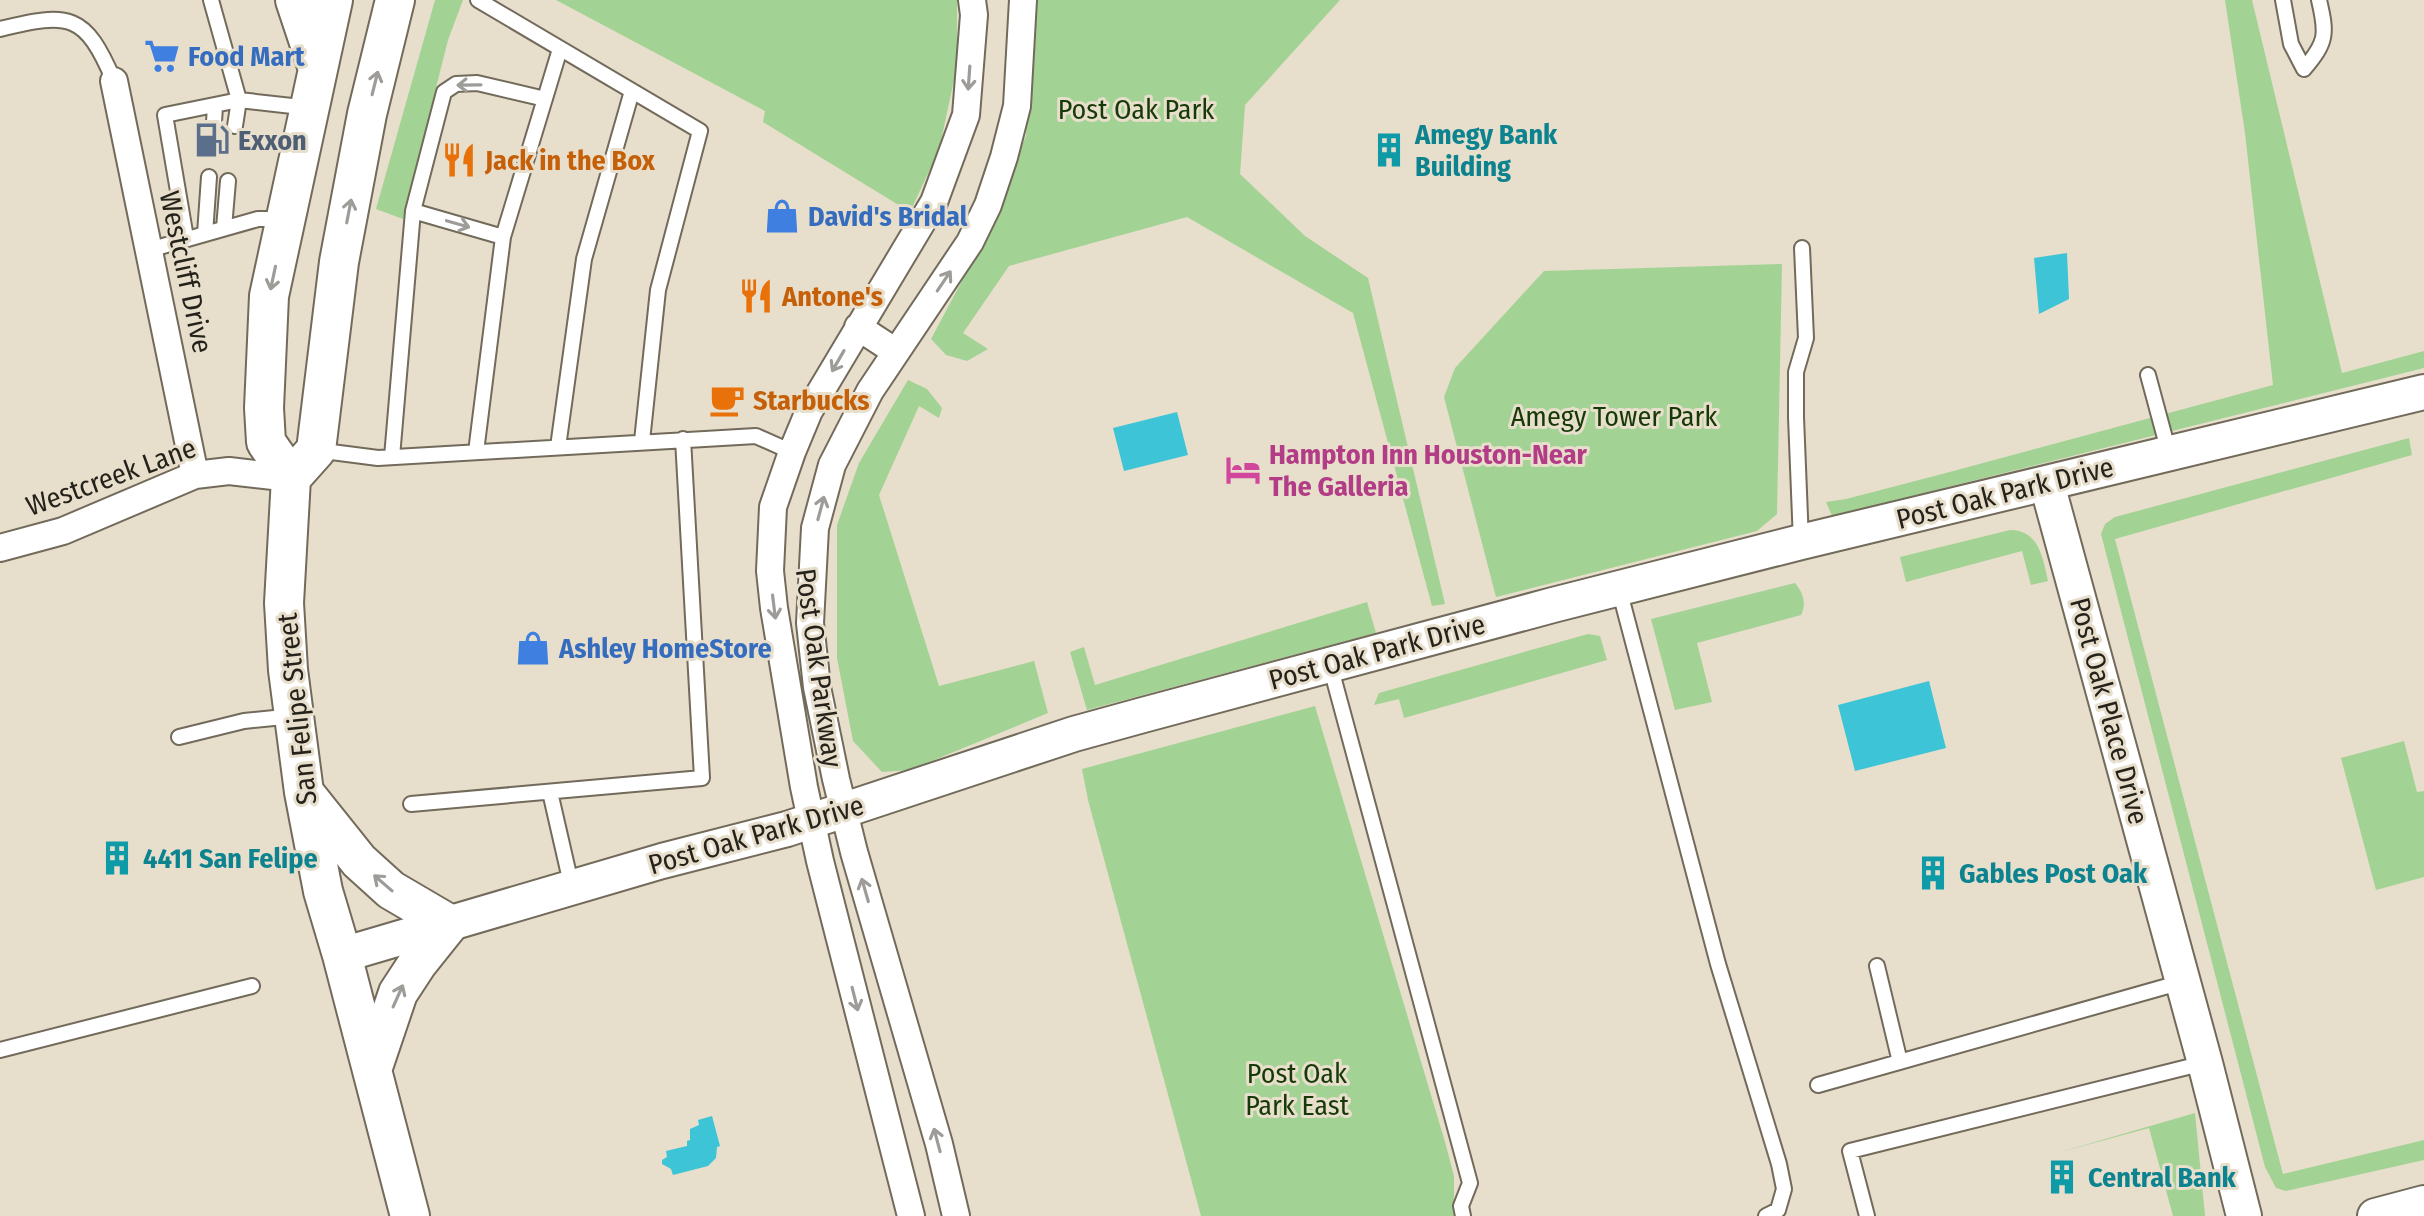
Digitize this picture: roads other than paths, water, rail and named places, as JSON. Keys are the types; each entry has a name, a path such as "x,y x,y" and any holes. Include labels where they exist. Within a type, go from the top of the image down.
{"main road":[{"path":"295,0 318,70"},
{"path":"304,464 266,442 264,408 269,296 333,0"},
{"name":"San Felipe Street","path":"395,0 367,114 339,262 284,603 288,670 304,792 323,891 410,1216"},
{"path":"304,792 359,861 391,890 449,924 398,993 372,1070"}],"street":[{"name":"Post Oak Parkway","path":"911,1216 811,821 774,608 770,571 773,507 809,411 934,202 966,115 974,15 972,0"},
{"name":"Post Oak Parkway","path":"956,1216 939,1144 844,812 817,687 810,623 815,528 832,465 870,391 970,242 988,205 1017,106 1023,0"},
{"name":"Westcliff Drive","path":"114,81 195,475"},
{"path":"858,327 896,352"},
{"name":"Post Oak Park Drive","path":"342,955 844,812 1074,734 1801,542 2424,392"},
{"name":"Westcreek Lane","path":"0,548 63,531 195,475 304,464"},
{"name":"Post Oak Place Drive","path":"2047,484 2244,1216"},
{"path":"2375,1216 2424,1203"}],"lane":[{"path":"211,0 239,100 235,126"},
{"path":"478,0 700,131 658,290 642,441"},
{"path":"2283,0 2291,44 2304,69 2318,52 2325,27 2319,0"},
{"path":"0,29 36,20 59,19 75,23 100,48 114,81"},
{"path":"476,452 503,237 560,49"},
{"path":"392,457 413,211 444,92 456,84 477,83 545,99"},
{"path":"558,447 584,259 632,91"},
{"path":"186,238 165,115 239,100 310,108"},
{"path":"214,122 215,106"},
{"path":"205,234 209,177"},
{"path":"224,228 228,181"},
{"path":"413,211 503,237"},
{"path":"149,250 258,219 286,219"},
{"path":"1801,542 1796,372 1806,338 1802,248"},
{"path":"2148,375 2169,453"},
{"path":"304,464 756,436 792,452"},
{"path":"411,804 702,778 683,439"},
{"path":"1619,589 1718,964 1784,1189 1778,1210 1766,1216"},
{"path":"1330,665 1470,1183 1461,1206 1463,1216"},
{"path":"179,737 244,721 294,716"},
{"path":"550,792 572,888"},
{"path":"1877,966 1900,1062"},
{"path":"1818,1085 2182,982"},
{"path":"0,1050 252,986"},
{"path":"1867,1216 1850,1151 2205,1063"}],"water":[{"path":"2067,253 2069,299 2039,314 2034,258"},
{"path":"1177,412 1188,455 1124,471 1113,428"},
{"path":"1929,681 1946,748 1855,771 1838,705"},
{"path":"712,1116 720,1146 717,1147 716,1158 708,1166 673,1175 671,1169 662,1164 667,1157 666,1151 687,1146 690,1129 699,1125 698,1120"}],"place":[{"name":"Food Mart","path":"162,56"},
{"name":"Exxon","path":"212,140"},
{"name":"Amegy Bank Building","path":"1389,150"},
{"name":"Jack in the Box","path":"459,160"},
{"name":"David's Bridal","path":"782,216"},
{"name":"Antone's","path":"756,296"},
{"name":"Starbucks","path":"727,400"},
{"name":"Hampton Inn Houston-Near The Galleria","path":"1243,470"},
{"name":"Ashley HomeStore","path":"533,648"},
{"name":"4411 San Felipe","path":"117,858"},
{"name":"Gables Post Oak","path":"1933,873"},
{"name":"Central Bank","path":"2062,1177"}],"park label":[{"name":"Post Oak Park","path":"1136,109"},
{"name":"Amegy Tower Park","path":"1614,416"},
{"name":"Post Oak Park East","path":"1297,1089"}]}
